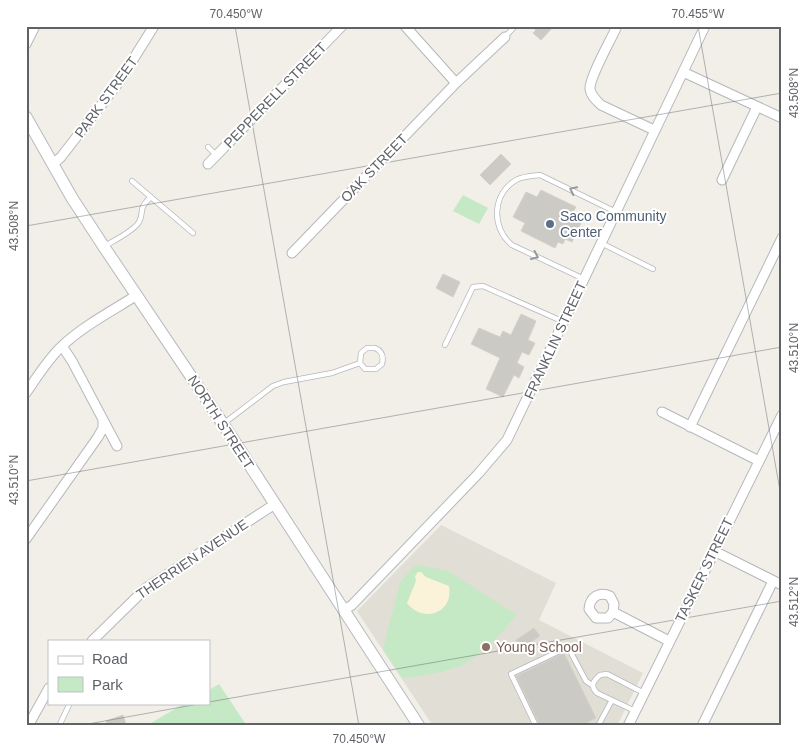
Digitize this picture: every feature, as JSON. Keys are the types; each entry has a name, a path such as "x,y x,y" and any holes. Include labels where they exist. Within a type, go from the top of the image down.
{"main road":[{"name":"NORTH STREET","path":"26,117 104,247 223,424 419,726"}],"street":[{"path":"26,44 35,26"},
{"name":"PARK STREET","path":"53,164 61,157 113,90 154,26"},
{"name":"PEPPERELL STREET","path":"208,164 342,26"},
{"path":"405,26 456,84"},
{"path":"617,26 591,81 590,89 592,96 605,107 654,130"},
{"name":"FRANKLIN STREET","path":"344,610 359,598 502,448 514,428 705,26"},
{"name":"OAK STREET","path":"292,253 505,36"},
{"path":"683,72 782,118"},
{"path":"722,180 757,107"},
{"path":"690,427 782,238"},
{"path":"26,393 62,346 74,336 137,295"},
{"path":"62,346 72,361 117,446"},
{"path":"662,412 759,461"},
{"name":"TASKER STREET","path":"628,726 759,461 779,425 782,415"},
{"path":"26,540 98,437 103,428 103,420"},
{"name":"THERRIEN AVENUE","path":"93,640 146,588 275,504"},
{"path":"702,726 777,583 714,551"},
{"path":"613,612 669,641"},
{"path":"28,726 48,690"}],"lane":[{"path":"505,36 515,26"},
{"path":"208,148 216,156"},
{"path":"584,279 507,241 500,229 497,218 500,198 506,188 517,180 528,176 540,175 616,212"},
{"path":"132,181 193,233"},
{"path":"104,247 136,226 143,205 151,197"},
{"path":"601,243 653,269"},
{"path":"445,345 473,288 483,286 564,322"},
{"path":"367,348 375,348 381,352 382,364 376,369 369,370 360,363 360,356 367,348"},
{"path":"223,424 273,386 292,380 332,373 360,363"},
{"path":"536,726 511,674 568,647 586,681 592,685 597,693 635,711"},
{"path":"592,685 597,677 604,673 644,693"},
{"path":"598,726 612,700"},
{"path":"60,726 70,704"}],"shaded area":[{"name":"Young School","path":"441,525 556,583 539,620 643,673 617,726 433,726 357,611"}],"green space":[{"path":"463,195 488,208 479,224 453,211"},
{"path":"419,565 448,571 517,615 489,645 464,664 442,672 402,678 383,649 400,583 413,567"},
{"path":"219,684 247,726 146,726 183,704 210,704 210,689"}],"sand":[{"path":"418,572 449,586 447,603 442,609 429,614 421,613 407,603"}],"building":[{"path":"531,26 554,26 541,40 533,33 536,30"},
{"path":"501,154 511,164 490,185 480,175"},
{"path":"541,190 576,207 573,212 578,215 575,220 581,223 572,242 565,239 563,244 558,242 555,248 521,231 525,223 513,217 526,192 537,197"},
{"path":"443,274 460,282 453,297 436,288"},
{"path":"521,314 536,321 528,340 535,343 529,355 522,352 517,363 524,367 519,378 514,375 503,397 486,389 500,358 471,344 479,328 500,337 503,331 511,335"},
{"path":"534,628 540,636 521,649 516,640"},
{"path":"564,653 596,718 586,723 587,726 540,726 516,676"},
{"path":"123,715 126,724 108,726 106,721"}],"place":[{"name":"Saco Community Center","path":"550,224"},
{"name":"Young School","path":"486,647"}]}
